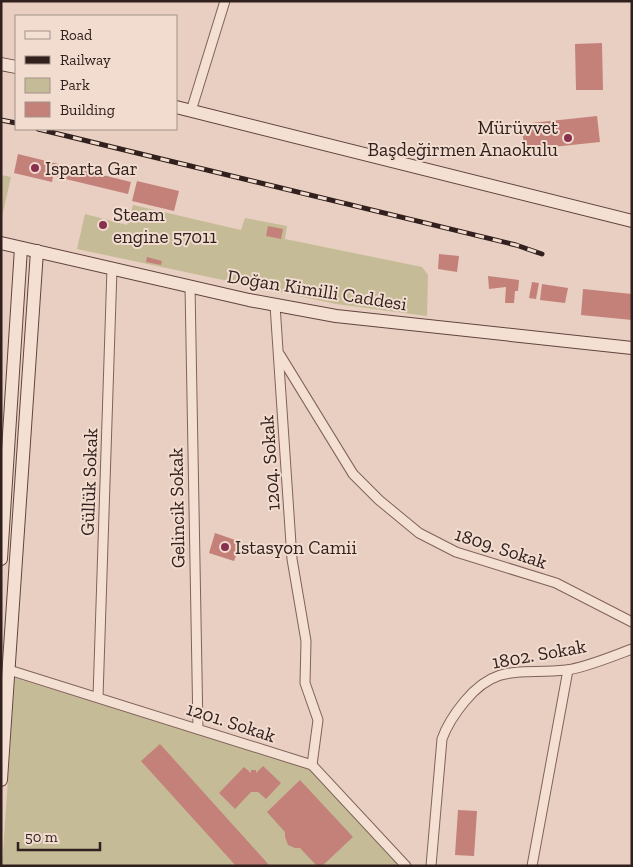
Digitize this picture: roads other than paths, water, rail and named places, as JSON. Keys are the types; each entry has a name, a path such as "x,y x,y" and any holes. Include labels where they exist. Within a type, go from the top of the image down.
{"main road":[{"path":"1,64 15,68"},
{"path":"178,108 632,222"},
{"name":"Doğan Kimilli Caddesi","path":"1,243 275,305 388,323 632,348"},
{"path":"1,559 21,248"},
{"path":"1,780 38,251"}],"street":[{"path":"190,111 225,1"},
{"name":"Güllük Sokak","path":"98,697 112,268"},
{"name":"Gelincik Sokak","path":"190,286 198,729"},
{"name":"1204. Sokak","path":"275,305 292,560 306,641 305,683 318,720 312,765"},
{"name":"1809. Sokak","path":"278,353 341,457 370,492 419,533 433,542 456,552 556,583 632,622"},
{"name":"1802. Sokak","path":"431,866 440,753 445,730 474,690 492,676 568,670 632,649"},
{"name":"1201. Sokak","path":"9,670 312,765 406,866"},
{"path":"532,866 568,670"}],"railway":[{"path":"1,120 15,123"},
{"path":"42,130 516,245 542,254"}],"place":[{"name":"Mürüvvet Başdeğirmen Anaokulu","path":"568,138"},
{"name":"Isparta Gar","path":"35,168"},
{"name":"Steam engine 57011","path":"103,225"},
{"name":"Istasyon Camii","path":"225,547"}]}
